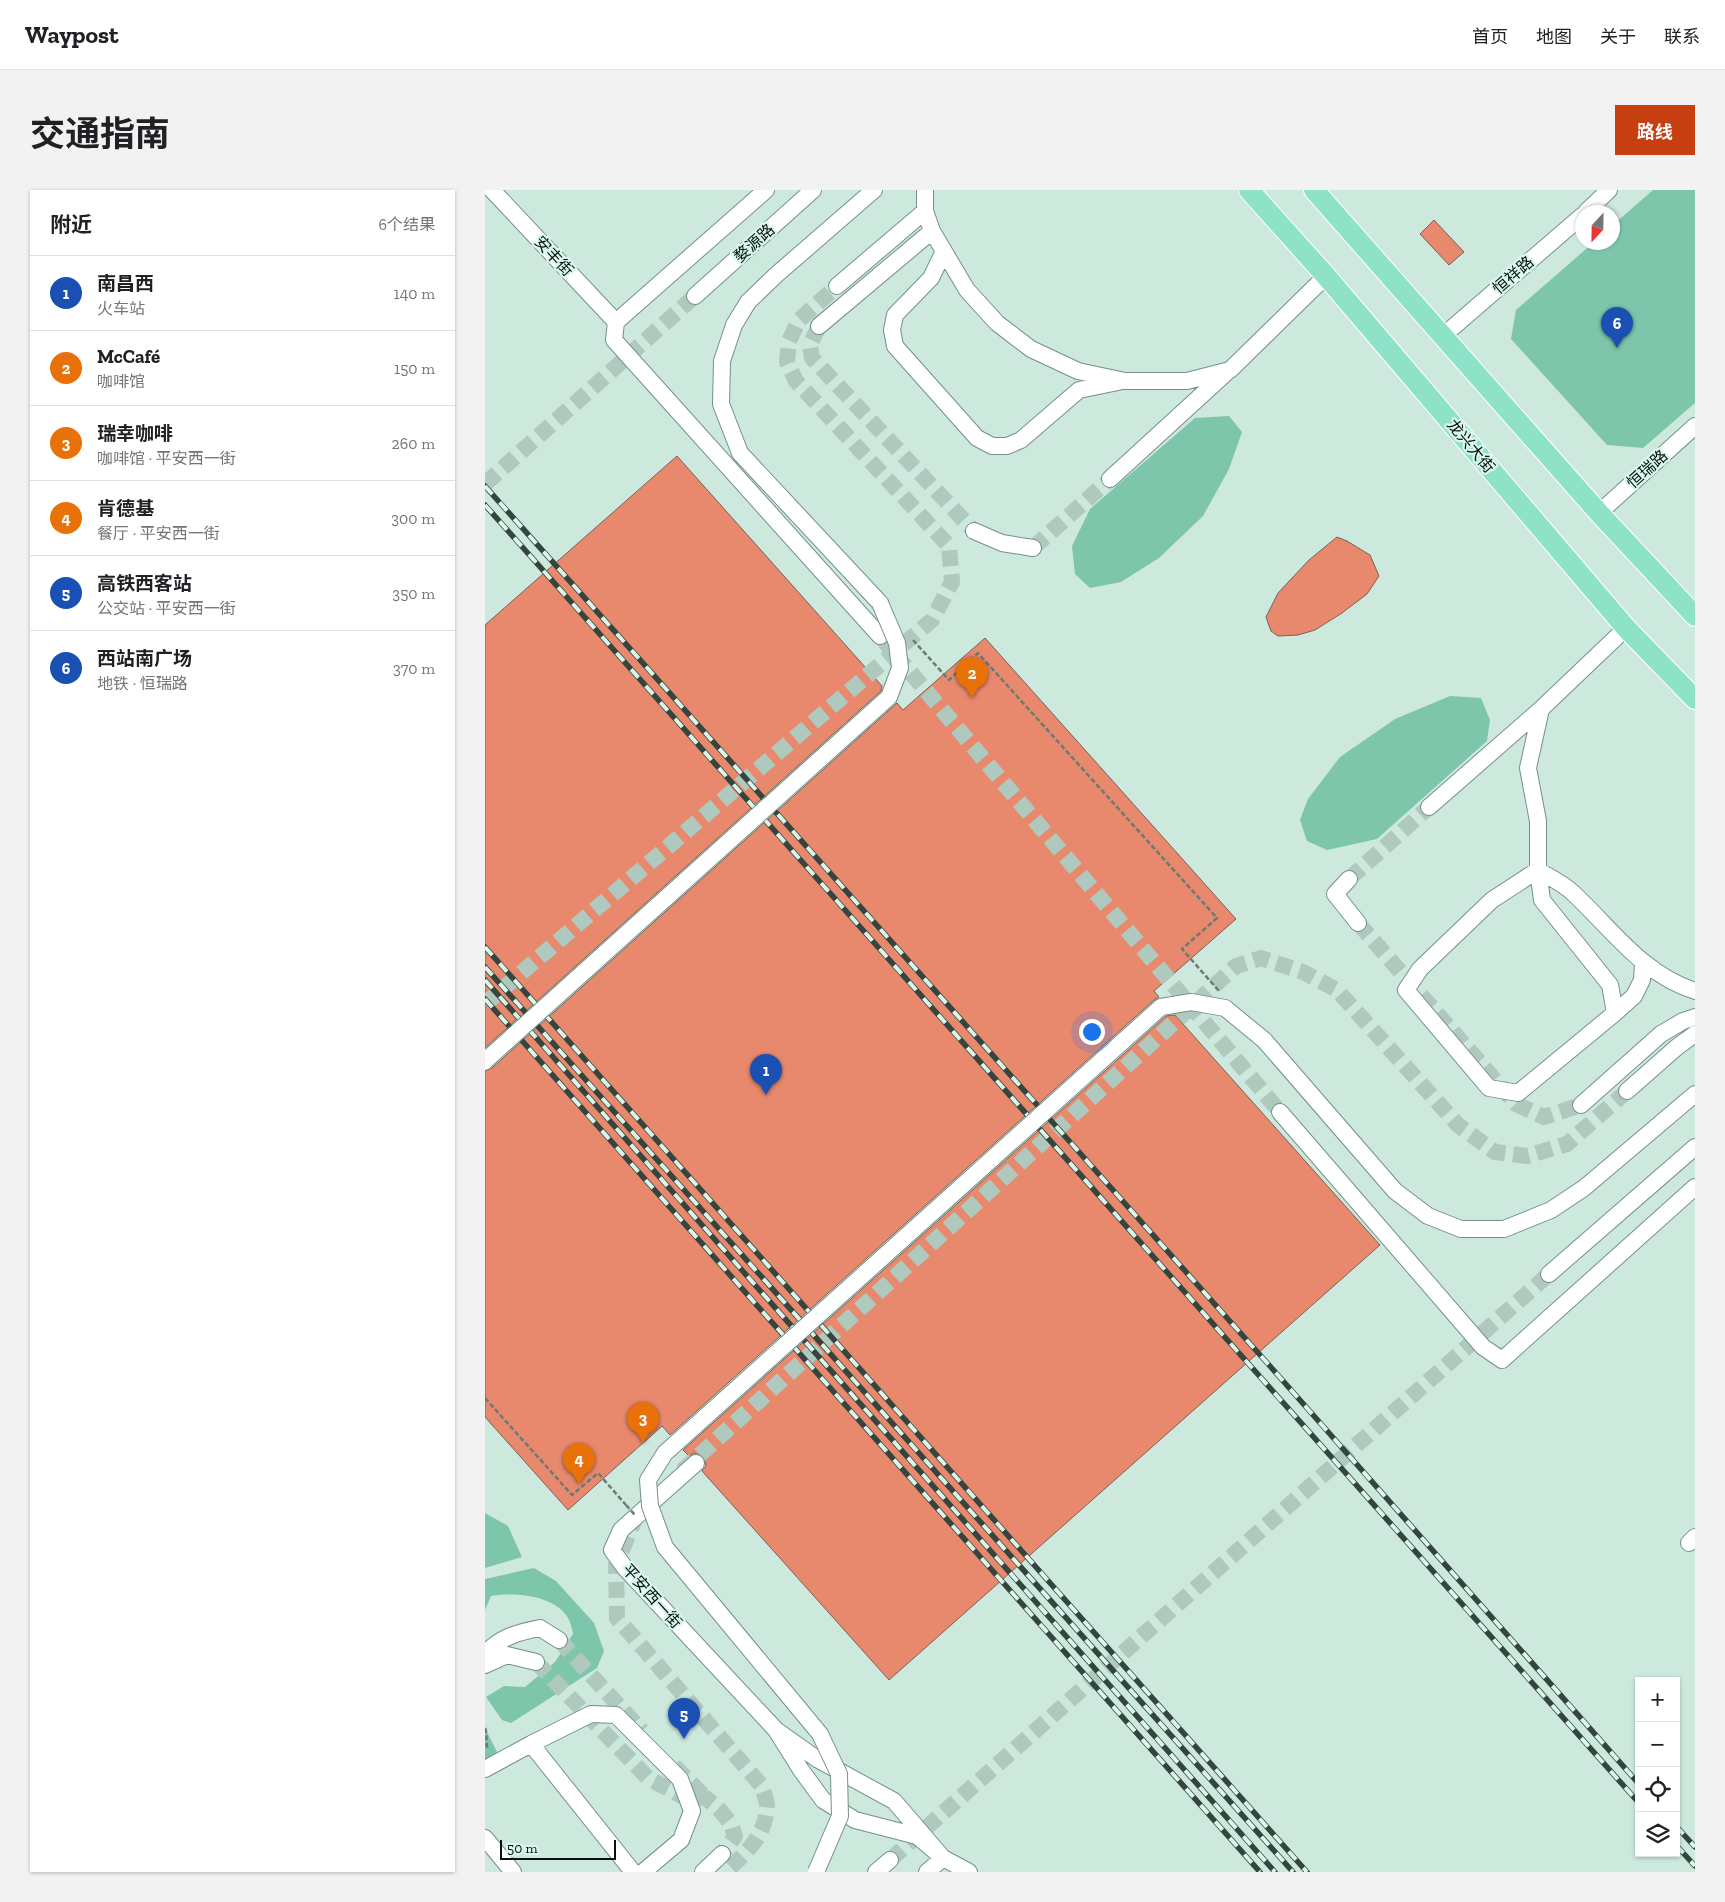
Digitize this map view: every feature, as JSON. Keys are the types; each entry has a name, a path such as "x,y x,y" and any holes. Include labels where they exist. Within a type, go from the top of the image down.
{"main road":[{"name":"龙兴大街","path":"1249,190 1326,276 1626,628 1695,699"},
{"path":"1315,190 1599,512 1695,616"}],"street":[{"name":"安丰街","path":"492,190 615,322"},
{"path":"766,190 615,322 614,340 881,636"},
{"name":"婺源路","path":"695,296 813,190"},
{"path":"485,1061 889,697 900,668 897,643 880,603 740,453 721,404 722,362 734,325 748,302 776,275 874,190"},
{"path":"925,190 925,211 932,231 943,253 967,290 997,324 1031,349 1078,371 1125,381 1187,382 1230,370"},
{"path":"1593,205 1609,190"},
{"path":"837,286 925,211"},
{"name":"恒祥路","path":"1444,335 1575,222"},
{"path":"819,326 932,231"},
{"path":"943,253 931,278 895,315 891,330 895,346 977,438 992,446 1007,446 1021,440 1079,390 1125,381"},
{"path":"1110,479 1230,370 1326,276"},
{"name":"恒瑞路","path":"1599,512 1695,426"},
{"path":"973,531 1002,544 1033,548"},
{"path":"1429,807 1541,709 1626,628"},
{"path":"1541,709 1528,768 1538,820 1538,870 1542,900 1610,985 1615,1013"},
{"path":"1538,870 1573,892 1643,963 1678,986 1695,991"},
{"path":"1538,870 1492,900 1419,969 1406,990 1489,1088 1518,1093 1634,996 1642,980 1643,963"},
{"path":"1349,879 1335,894 1358,923"},
{"path":"816,1872 840,1816 839,1774 820,1734 665,1547 650,1506 648,1480 665,1453 1161,1007 1191,1002 1225,1008 1264,1040 1395,1191 1428,1216 1461,1229 1504,1229 1551,1210 1584,1188 1695,1094"},
{"path":"1581,1105 1661,1034 1695,1016"},
{"path":"1627,1091 1677,1047 1695,1034"},
{"path":"1280,1112 1483,1347 1502,1360 1695,1187"},
{"path":"1549,1274 1695,1147"},
{"name":"平安西一街","path":"696,1464 621,1530 612,1550 625,1568 776,1730"},
{"path":"485,1654 494,1643 517,1632 540,1628 559,1640"},
{"path":"485,1665 507,1655 536,1662"},
{"path":"491,1766 591,1714 616,1715 680,1779 692,1811 681,1840 643,1872"},
{"path":"776,1730 801,1770 823,1800 855,1820 917,1836 943,1858 969,1872"},
{"path":"776,1730 817,1759 894,1801 943,1858"},
{"path":"531,1744 633,1872"},
{"path":"485,1838 513,1872"},
{"path":"703,1872 722,1854"},
{"path":"927,1872 943,1858"},
{"path":"876,1872 890,1860"}],"path":[{"path":"911,638 949,680 978,653 1217,918 1182,949 1220,991"},
{"path":"485,1398 572,1496 598,1473 626,1505"},
{"path":"485,1728 487,1732 486,1746 491,1766"}],"green space":[{"path":"1653,190 1695,190 1695,403 1643,448 1607,445 1511,339 1516,310 1585,250 1620,250 1620,219"},
{"path":"1229,416 1242,432 1229,469 1203,516 1159,558 1121,582 1090,588 1075,574 1072,546 1090,509 1195,418"},
{"path":"1450,696 1481,698 1490,720 1487,741 1377,839 1327,850 1307,841 1300,820 1308,799 1340,757 1395,719"},
{"path":"485,1513 508,1526 522,1557 485,1568"},
{"path":"534,1568 556,1581 594,1623 604,1651 597,1668 511,1723 502,1720 486,1697 504,1686 525,1687 555,1662 573,1634 569,1620 562,1610 554,1604 533,1597 522,1595 491,1596 485,1610 485,1579"},
{"path":"485,1728 497,1752 485,1760"}],"building":[{"path":"1434,220 1464,252 1449,265 1420,234"},
{"path":"677,456 882,686 881,691 485,1048 485,625"},
{"path":"1337,537 1370,555 1379,576 1367,594 1315,630 1298,635 1278,636 1271,631 1266,617 1278,593 1309,560"},
{"path":"985,638 1236,919 1154,991 1159,997 670,1435 662,1426 568,1510 485,1417 485,1071 492,1068 897,703 903,710"},
{"path":"1175,1015 1380,1245 889,1680 702,1471 706,1466 704,1457 694,1453 689,1456 683,1450 1166,1016"}],"tunnel":[{"path":"485,1004 932,620 952,582 949,546 796,381 787,362 789,341 799,320 837,286"},
{"path":"485,484 695,296"},
{"path":"819,326 810,345 812,358 974,531"},
{"path":"1033,548 1110,479"},
{"path":"880,636 1280,1112"},
{"path":"1349,879 1429,807"},
{"path":"1358,923 1516,1104 1544,1117 1581,1105"},
{"path":"682,1471 1236,966 1261,958 1303,972 1337,990 1458,1125 1495,1152 1527,1156 1567,1144 1627,1091"},
{"path":"890,1860 1549,1274"},
{"path":"637,1514 616,1565 617,1618 761,1785 766,1799 765,1818 758,1836 747,1851 725,1872"},
{"path":"559,1640 642,1731"},
{"path":"536,1662 648,1778 682,1796 706,1798 719,1809 731,1824 735,1836 722,1854"},
{"path":"674,1766 706,1798"}],"railway":[{"path":"485,486 1269,1365 1635,1779"},
{"path":"485,505 1635,1799"},
{"path":"485,947 1307,1872"},
{"path":"485,967 1293,1872"},
{"path":"485,980 1275,1872"},
{"path":"485,999 1260,1872"},
{"path":"1680,1830 1695,1847"},
{"path":"1680,1849 1695,1866"}],"place":[{"name":"西站南广场","path":"1617,348"},
{"name":"McCafé","path":"972,698"},
{"name":"南昌西","path":"766,1095"},
{"name":"瑞幸咖啡","path":"643,1443"},
{"name":"肯德基","path":"579,1484"},
{"name":"高铁西客站","path":"684,1739"}]}
